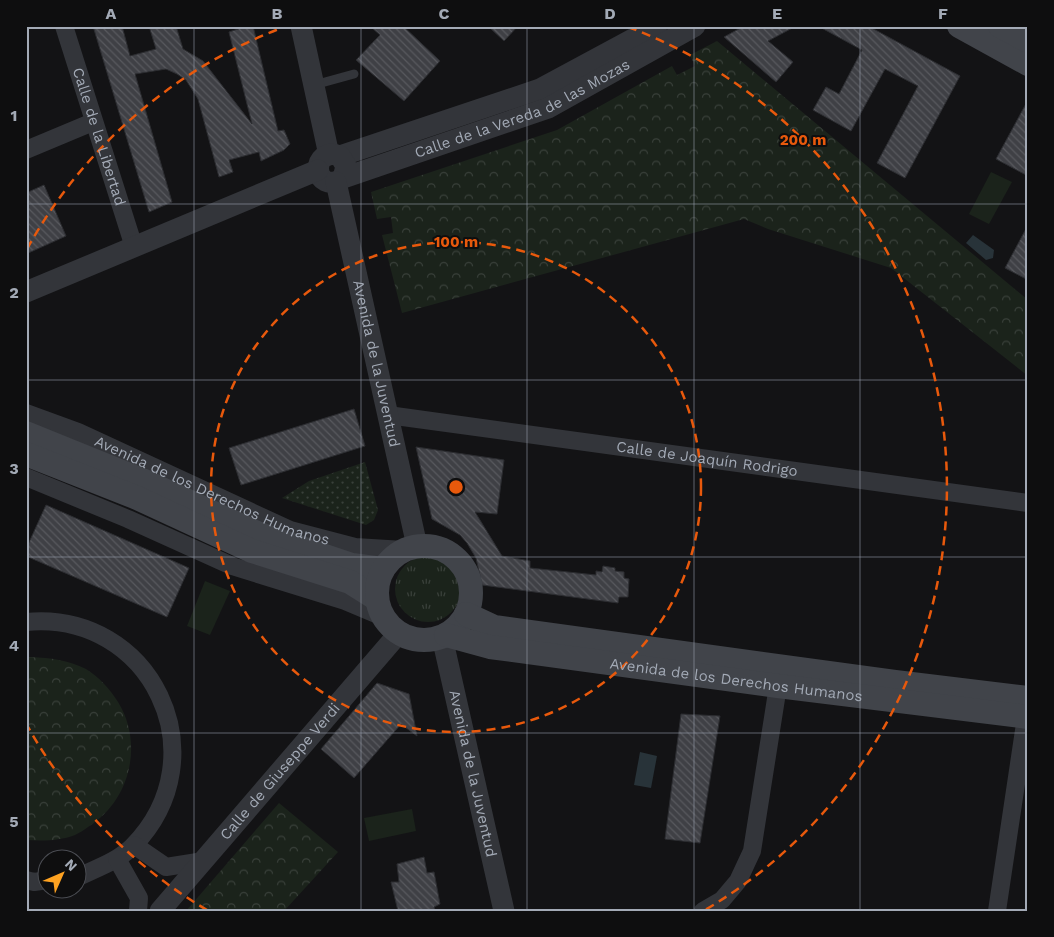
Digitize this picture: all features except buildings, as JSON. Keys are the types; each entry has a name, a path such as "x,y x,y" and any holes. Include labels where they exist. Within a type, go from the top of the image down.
{"main road":[{"path":"959,26 1028,64"},
{"path":"1000,26 1028,41"},
{"name":"Avenida de los Derechos Humanos","path":"26,433 142,480 257,533 352,565 383,569"},
{"path":"26,454 135,497 252,551 350,582 409,638 431,640 444,636 460,624 470,602 471,589 468,576 462,565 442,549 430,546 410,548 392,558 383,569 377,583 386,616"},
{"name":"Avenida de los Derechos Humanos","path":"466,614 494,628 896,682 1027,711"},
{"name":"Avenida de los Derechos Humanos","path":"444,636 490,647 778,686 1027,711"}],"street":[{"name":"Calle de la Libertad","path":"64,26 134,247"},
{"path":"301,26 329,160"},
{"name":"Calle de la Vereda de las Mozas","path":"26,292 134,247 329,160 540,89 657,26"},
{"name":"Calle de la Vereda de las Mozas","path":"339,180 548,108 696,26"},
{"path":"26,150 93,122"},
{"name":"Avenida de la Juventud","path":"329,160 346,166 339,180 388,415 410,548"},
{"name":"Avenida de los Derechos Humanos","path":"26,413 78,432 290,530 355,546 410,548"},
{"name":"Calle de Joaquín Rodrigo","path":"388,415 1028,503"},
{"path":"26,477 128,518 232,566 345,601 386,616"},
{"name":"Calle de Giuseppe Verdi","path":"160,911 204,860 386,616"},
{"path":"26,622 46,620 79,625 110,639 137,660 157,688 169,720 173,753 168,787 155,818 134,845 117,859 88,872"},
{"name":"Avenida de la Juventud","path":"444,636 504,911"},
{"path":"704,911 722,900 738,881 752,851 778,686"},
{"path":"997,911 1027,711"},
{"path":"134,845 166,867 204,860"},
{"path":"117,859 139,898 138,911"}],"lane":[{"path":"314,85 354,74"}],"green space":[{"path":"717,41 1028,300 1028,376 891,268 768,229 744,219 402,313 382,235 393,233 391,217 377,219 371,192 557,130 672,66 677,75 695,66 690,55"},
{"path":"991,172 1012,182 989,224 969,214"},
{"path":"365,462 378,510 374,520 366,525 282,498 309,481"},
{"path":"422,556 434,556 446,561 456,571 461,583 459,602 446,617 434,622 422,622 410,617 400,607 395,595 395,583 400,571 410,561"},
{"path":"205,581 230,591 210,635 187,626"},
{"path":"31,657 72,663 86,669 95,676 108,688 118,702 126,718 130,736 131,753 128,771 123,787 114,802 102,816 83,830 69,837 26,840 26,658"},
{"path":"279,803 338,852 284,911 186,911"},
{"path":"412,809 416,831 369,841 364,818"}],"shaded area":[{"path":"973,235 994,250 993,258 986,260 966,243"},
{"path":"640,752 657,756 651,788 634,785"}]}
